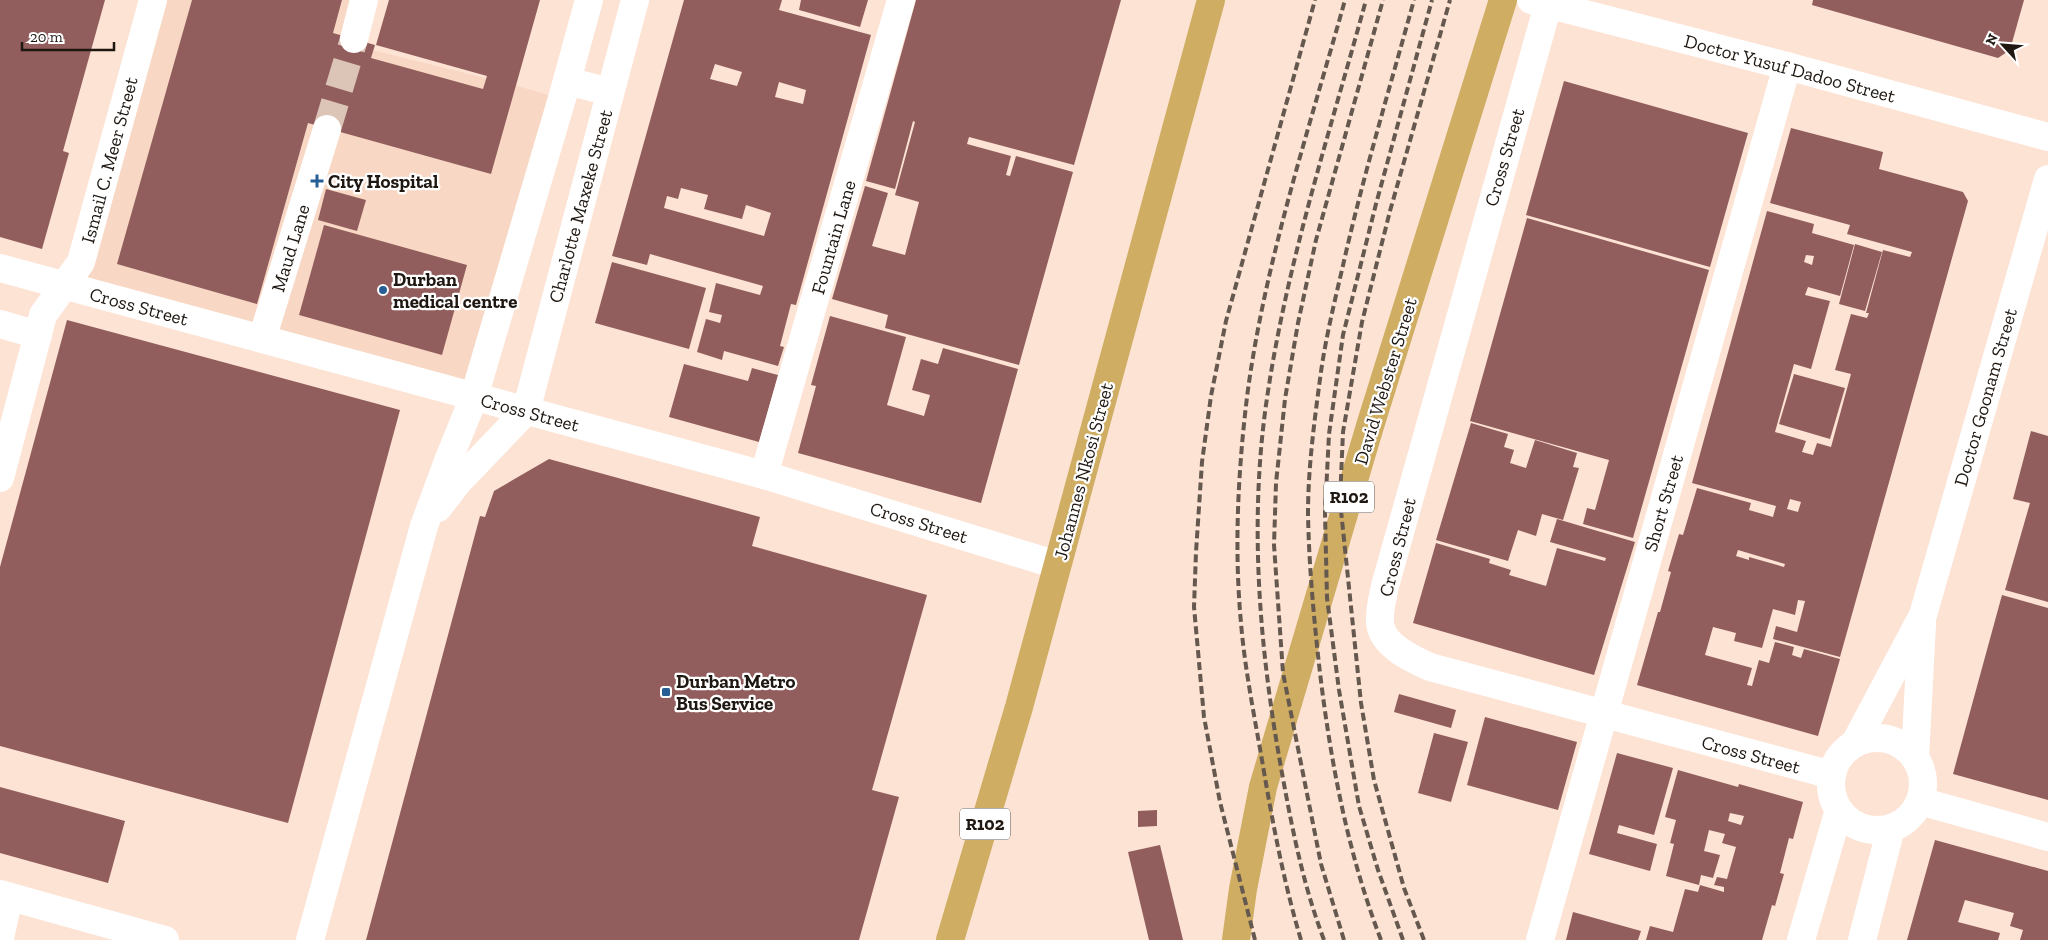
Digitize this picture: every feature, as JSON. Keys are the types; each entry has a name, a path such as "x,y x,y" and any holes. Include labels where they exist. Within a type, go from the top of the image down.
{"highway":[{"name":"Johannes Nkosi Street","path":"950,940 1019,707 1211,0"},
{"name":"David Webster Street","path":"1236,940 1243,889 1263,787 1370,426 1503,0"}],"street":[{"name":"Ismail C. Meer Street","path":"0,478 43,315 80,262 153,0"},
{"path":"354,39 364,0"},
{"path":"310,940 424,526 474,397 589,0"},
{"name":"Charlotte Maxeke Street","path":"526,411 635,0"},
{"name":"Fountain Lane","path":"764,475 901,0"},
{"name":"Cross Street","path":"1539,2 1385,586 1380,623 1388,639 1402,654 1430,667 1832,775"},
{"name":"Doctor Yusuf Dadoo Street","path":"1539,2 1786,66 2048,138"},
{"name":"Short Street","path":"1540,940 1602,714 1786,66"},
{"path":"567,81 610,92"},
{"name":"Maud Lane","path":"262,339 327,129"},
{"name":"Doctor Goonam Street","path":"1923,615 2048,180"},
{"name":"Cross Street","path":"0,268 764,475 1057,564"},
{"path":"0,324 38,335"},
{"path":"424,526 458,482 526,411"},
{"path":"1855,743 1868,738 1894,741 1906,748 1915,758 1923,779 1920,802 1908,818 1891,828 1876,830 1862,828 1849,821 1839,810 1834,800 1831,788 1832,775 1840,757 1855,743 1923,615"},
{"path":"1915,758 1923,615"},
{"path":"1920,802 2048,837"},
{"path":"1801,940 1839,810"},
{"path":"1862,940 1891,828"},
{"path":"0,938 5,896 165,940"}],"shaded area":[{"name":"City Hospital","path":"149,0 357,0 344,43 559,98 470,400 60,289"}],"building":[{"path":"0,0 105,0 63,151 69,153 42,249 0,237"},
{"path":"192,0 342,0 333,33 375,45 371,58 483,89 487,76 376,45 389,0 540,0 491,174 308,123 257,304 117,264"},
{"path":"684,0 782,0 779,10 871,35 796,305 791,304 780,346 784,347 778,366 724,351 722,360 697,352 706,319 720,323 722,315 709,312 716,283 760,295 763,286 650,254 647,265 612,256","holes":["715,64 742,72 737,86 710,79","779,82 806,90 803,104 775,97","681,188 708,195 704,209 742,219 746,205 771,213 764,236 664,208 667,196 678,199"]},
{"path":"801,0 868,0 860,27 799,10"},
{"path":"916,0 1121,0 1074,165 969,137 967,144 1011,156 1006,175 1010,176 1016,156 1073,172 1019,365 885,328 888,315 832,299 865,186 888,193 872,246 905,255 919,202 895,195 915,122 913,121 895,189 866,181"},
{"path":"1813,0 2024,0 2010,50 1998,58 1812,5"},
{"path":"1564,81 1748,133 1710,267 1526,215"},
{"path":"1791,128 1883,152 1879,169 1963,192 1968,201 1840,657 1773,639 1776,626 1797,632 1805,601 1798,600 1795,615 1773,609 1762,648 1734,641 1736,633 1713,627 1705,655 1752,668 1747,685 1752,686 1759,660 1769,663 1775,642 1794,647 1792,655 1801,658 1804,649 1840,659 1818,736 1637,685 1658,612 1660,612 1671,572 1668,571 1679,534 1683,535 1697,488 1751,503 1749,510 1773,517 1776,506 1692,483 1767,211 1814,224 1812,233 1854,245 1840,296 1808,287 1805,295 1830,301 1811,369 1794,364 1775,432 1806,441 1802,452 1813,455 1817,443 1831,447 1851,374 1835,370 1851,314 1867,318 1869,313 1866,313 1883,250 1910,257 1912,252 1847,234 1850,225 1770,203","holes":["1806,255 1814,256 1812,265 1804,262","1790,499 1801,502 1798,512 1787,509","1738,550 1785,564 1784,567 1749,557 1749,560 1736,556"]},
{"path":"326,189 366,200 357,231 318,220"},
{"path":"1527,218 1709,270 1633,538 1583,524 1587,508 1595,510 1609,460 1470,421"},
{"name":"Durban medical centre","path":"324,225 467,265 442,355 299,315"},
{"path":"1855,244 1882,252 1865,311 1839,304"},
{"path":"612,262 706,288 689,349 595,323"},
{"path":"830,316 906,337 887,405 924,416 930,395 912,390 921,359 938,364 943,348 1018,369 981,503 798,453 816,386 811,385"},
{"path":"67,320 400,410 288,823 0,746 0,567"},
{"path":"684,364 748,381 752,368 778,375 759,442 669,417"},
{"path":"1794,374 1845,388 1830,439 1779,424"},
{"path":"1471,423 1508,434 1504,447 1514,450 1510,463 1526,468 1535,440 1577,453 1573,467 1579,468 1563,520 1542,514 1536,536 1518,530 1508,561 1436,540"},
{"path":"2031,431 2048,436 2048,602 2005,590 2030,503 2013,499"},
{"name":"Durban Metro Bus Service","path":"549,459 760,517 752,546 927,595 872,790 899,797 859,940 366,940 480,516 485,517 494,491"},
{"path":"1557,519 1635,542 1594,675 1413,623 1436,543 1490,559 1489,563 1511,570 1509,575 1546,586 1557,548 1605,561 1606,558 1550,542"},
{"path":"2002,595 2048,608 2048,800 1953,774"},
{"path":"1399,694 1456,710 1451,728 1394,712"},
{"path":"1485,717 1577,742 1558,810 1467,785"},
{"path":"1434,733 1468,742 1451,802 1418,793"},
{"path":"1617,753 1673,768 1654,835 1619,825 1617,833 1657,844 1650,871 1589,854"},
{"path":"1678,770 1738,787 1739,784 1803,802 1793,839 1789,838 1780,873 1784,874 1775,906 1772,905 1762,940 1646,940 1650,926 1673,932 1685,889 1698,892 1700,885 1724,892 1724,887 1714,885 1717,877 1727,879 1736,847 1722,843 1725,834 1709,830 1704,851 1720,855 1713,878 1701,875 1699,885 1666,876 1674,844 1670,843 1676,820 1665,817","holes":["1730,813 1744,816 1741,825 1728,821"]},
{"path":"0,787 125,821 108,883 0,853"},
{"path":"1157,810 1157,826 1138,827 1138,811"},
{"path":"1935,840 2048,871 2048,940 2020,940 2023,930 2010,926 2014,913 1965,900 1958,922 2000,933 1998,940 1907,940"},
{"path":"1160,845 1183,940 1149,940 1128,852"},
{"path":"1573,912 1641,931 1638,940 1566,940"}],"tunnel":[{"path":"327,129 354,39"}],"railway":[{"path":"1255,940 1220,802 1204,717 1194,607 1196,552 1202,462 1211,396 1226,321 1315,0"},
{"path":"1301,940 1289,897 1275,832 1245,659 1239,595 1237,538 1239,482 1247,397 1264,297 1289,197 1345,0"},
{"path":"1324,940 1309,896 1298,852 1284,785 1273,717 1262,626 1259,581 1258,489 1267,398 1286,297 1310,198 1366,0"},
{"path":"1344,940 1321,864 1283,673 1274,545 1276,483 1285,399 1298,323 1316,240 1383,0"},
{"path":"1381,940 1359,875 1335,775 1320,673 1314,613 1309,554 1308,497 1310,463 1322,364 1330,320 1360,195 1414,0"},
{"path":"1403,940 1378,870 1359,806 1339,690 1327,598 1325,513 1329,434 1343,335 1376,204 1432,0"},
{"path":"1424,940 1404,888 1374,780 1361,703 1340,501 1343,432 1362,322 1390,211 1450,0"}],"place":[{"name":"City Hospital","path":"317,181"},
{"name":"Durban medical centre","path":"383,290"},
{"name":"Durban Metro Bus Service","path":"666,692"}]}
